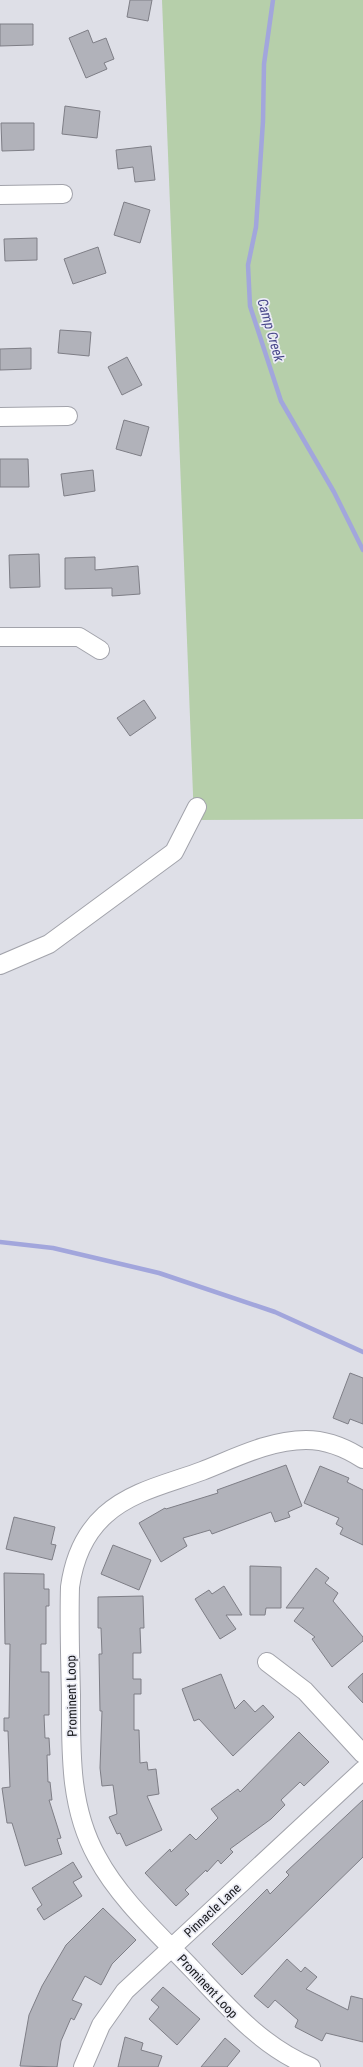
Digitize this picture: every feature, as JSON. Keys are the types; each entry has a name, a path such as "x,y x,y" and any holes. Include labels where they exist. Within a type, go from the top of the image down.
{"street":[{"path":"0,195 63,194"},
{"path":"0,417 68,416"},
{"path":"0,637 79,637 100,650"},
{"path":"0,965 49,944 174,852 197,807"},
{"name":"Prominent Loop","path":"311,2067 283,2053 244,2024 117,1887 104,1870 88,1839 77,1805 71,1764 70,1586 75,1559 86,1537 104,1515 134,1496 267,1446 292,1441 319,1441 343,1448 363,1459"},
{"path":"267,1662 305,1691 363,1754"},
{"name":"Pinnacle Lane","path":"83,2067 94,2038 115,2003 138,1978 363,1770"}],"green space":[{"path":"162,0 363,0 363,819 194,820"}],"building":[{"path":"130,0 152,0 148,21 127,17"},
{"path":"0,24 33,24 33,45 0,46"},
{"path":"88,30 93,43 106,38 114,59 104,63 107,69 86,78 69,38"},
{"path":"65,106 100,111 97,138 62,134"},
{"path":"1,123 34,123 34,150 2,151"},
{"path":"151,146 155,180 135,182 133,167 118,169 116,150"},
{"path":"124,202 150,210 140,243 114,235"},
{"path":"37,238 37,260 5,261 4,239"},
{"path":"98,247 106,273 73,284 64,259"},
{"path":"60,330 91,332 89,356 58,353"},
{"path":"31,348 31,369 0,370 0,349"},
{"path":"127,357 142,385 122,395 108,367"},
{"path":"124,420 149,427 141,456 116,449"},
{"path":"0,459 28,459 29,487 0,487"},
{"path":"93,470 95,491 64,496 61,474"},
{"path":"39,554 40,587 10,588 9,555"},
{"path":"95,557 95,570 138,566 140,594 112,596 112,588 65,589 65,558"},
{"path":"144,700 156,718 130,736 117,718"},
{"path":"350,1373 363,1378 363,1424 350,1419 348,1424 333,1418"},
{"path":"286,1465 302,1506 288,1512 290,1517 275,1522 271,1512 212,1534 210,1530 183,1538 187,1546 161,1562 139,1523 165,1508 166,1509 218,1493 217,1490"},
{"path":"320,1466 349,1478 347,1482 363,1490 363,1545 340,1534 343,1528 336,1524 339,1518 304,1503"},
{"path":"14,1517 55,1527 51,1544 56,1545 52,1560 6,1549"},
{"path":"113,1545 151,1560 139,1590 101,1574"},
{"path":"250,1566 281,1567 281,1608 266,1608 265,1615 250,1615"},
{"path":"316,1568 329,1578 325,1583 338,1593 333,1601 363,1637 363,1641 332,1667 312,1639 315,1637 294,1621 304,1608 286,1608"},
{"path":"4,1573 44,1574 44,1589 49,1589 49,1606 46,1606 46,1644 41,1644 41,1672 49,1672 49,1715 44,1715 45,1738 49,1738 50,1755 47,1755 48,1782 50,1782 52,1800 49,1800 61,1838 57,1839 62,1854 25,1866 12,1823 7,1823 2,1788 10,1787 8,1731 4,1731 4,1718 9,1718 10,1644 5,1644"},
{"path":"224,1586 242,1615 226,1615 236,1629 220,1639 195,1599 209,1590 212,1594"},
{"path":"143,1596 144,1628 140,1628 141,1653 133,1653 133,1679 141,1679 141,1694 134,1694 134,1730 139,1730 140,1763 147,1762 148,1770 156,1769 159,1794 147,1796 162,1830 126,1846 120,1833 117,1834 109,1817 117,1814 113,1785 102,1786 100,1768 102,1711 100,1711 99,1654 102,1654 101,1628 98,1628 98,1597"},
{"path":"363,1673 363,1703 348,1687"},
{"path":"221,1674 235,1709 244,1700 255,1712 263,1705 274,1717 233,1756 199,1719 194,1721 182,1689"},
{"path":"299,1732 329,1762 304,1786 300,1782 281,1800 285,1805 271,1819 230,1849 233,1852 221,1864 218,1860 207,1872 206,1870 185,1890 189,1894 176,1906 145,1873 170,1849 171,1852 190,1834 196,1840 218,1818 211,1809 238,1789 240,1792"},
{"path":"363,1800 363,1857 242,1975 212,1944 267,1889 270,1894 289,1875 286,1872"},
{"path":"73,1862 82,1877 73,1882 82,1896 44,1920 37,1909 42,1905 32,1888"},
{"path":"103,1908 136,1940 112,1964 101,1985 85,1976 72,2000 82,2004 74,2020 71,2018 61,2041 57,2067 20,2066 29,2015 42,1986 66,1945"},
{"path":"287,1959 301,1972 305,1967 317,1977 306,1989 348,2010 351,1996 363,1999 363,2042 326,2033 322,2041 295,2027 298,2020 275,2000 268,2008 254,1996"},
{"path":"163,1987 200,2019 177,2045 149,2019 159,2007 151,2000"},
{"path":"125,2037 143,2043 141,2050 162,2056 158,2067 118,2067"},
{"path":"225,2038 240,2051 227,2067 201,2067"}],"waterway":[{"name":"Camp Creek","path":"273,0 264,64 263,121 256,227 248,265 250,306 281,401 334,492 363,550"},
{"path":"0,1242 53,1248 159,1273 275,1312 363,1352"}]}
